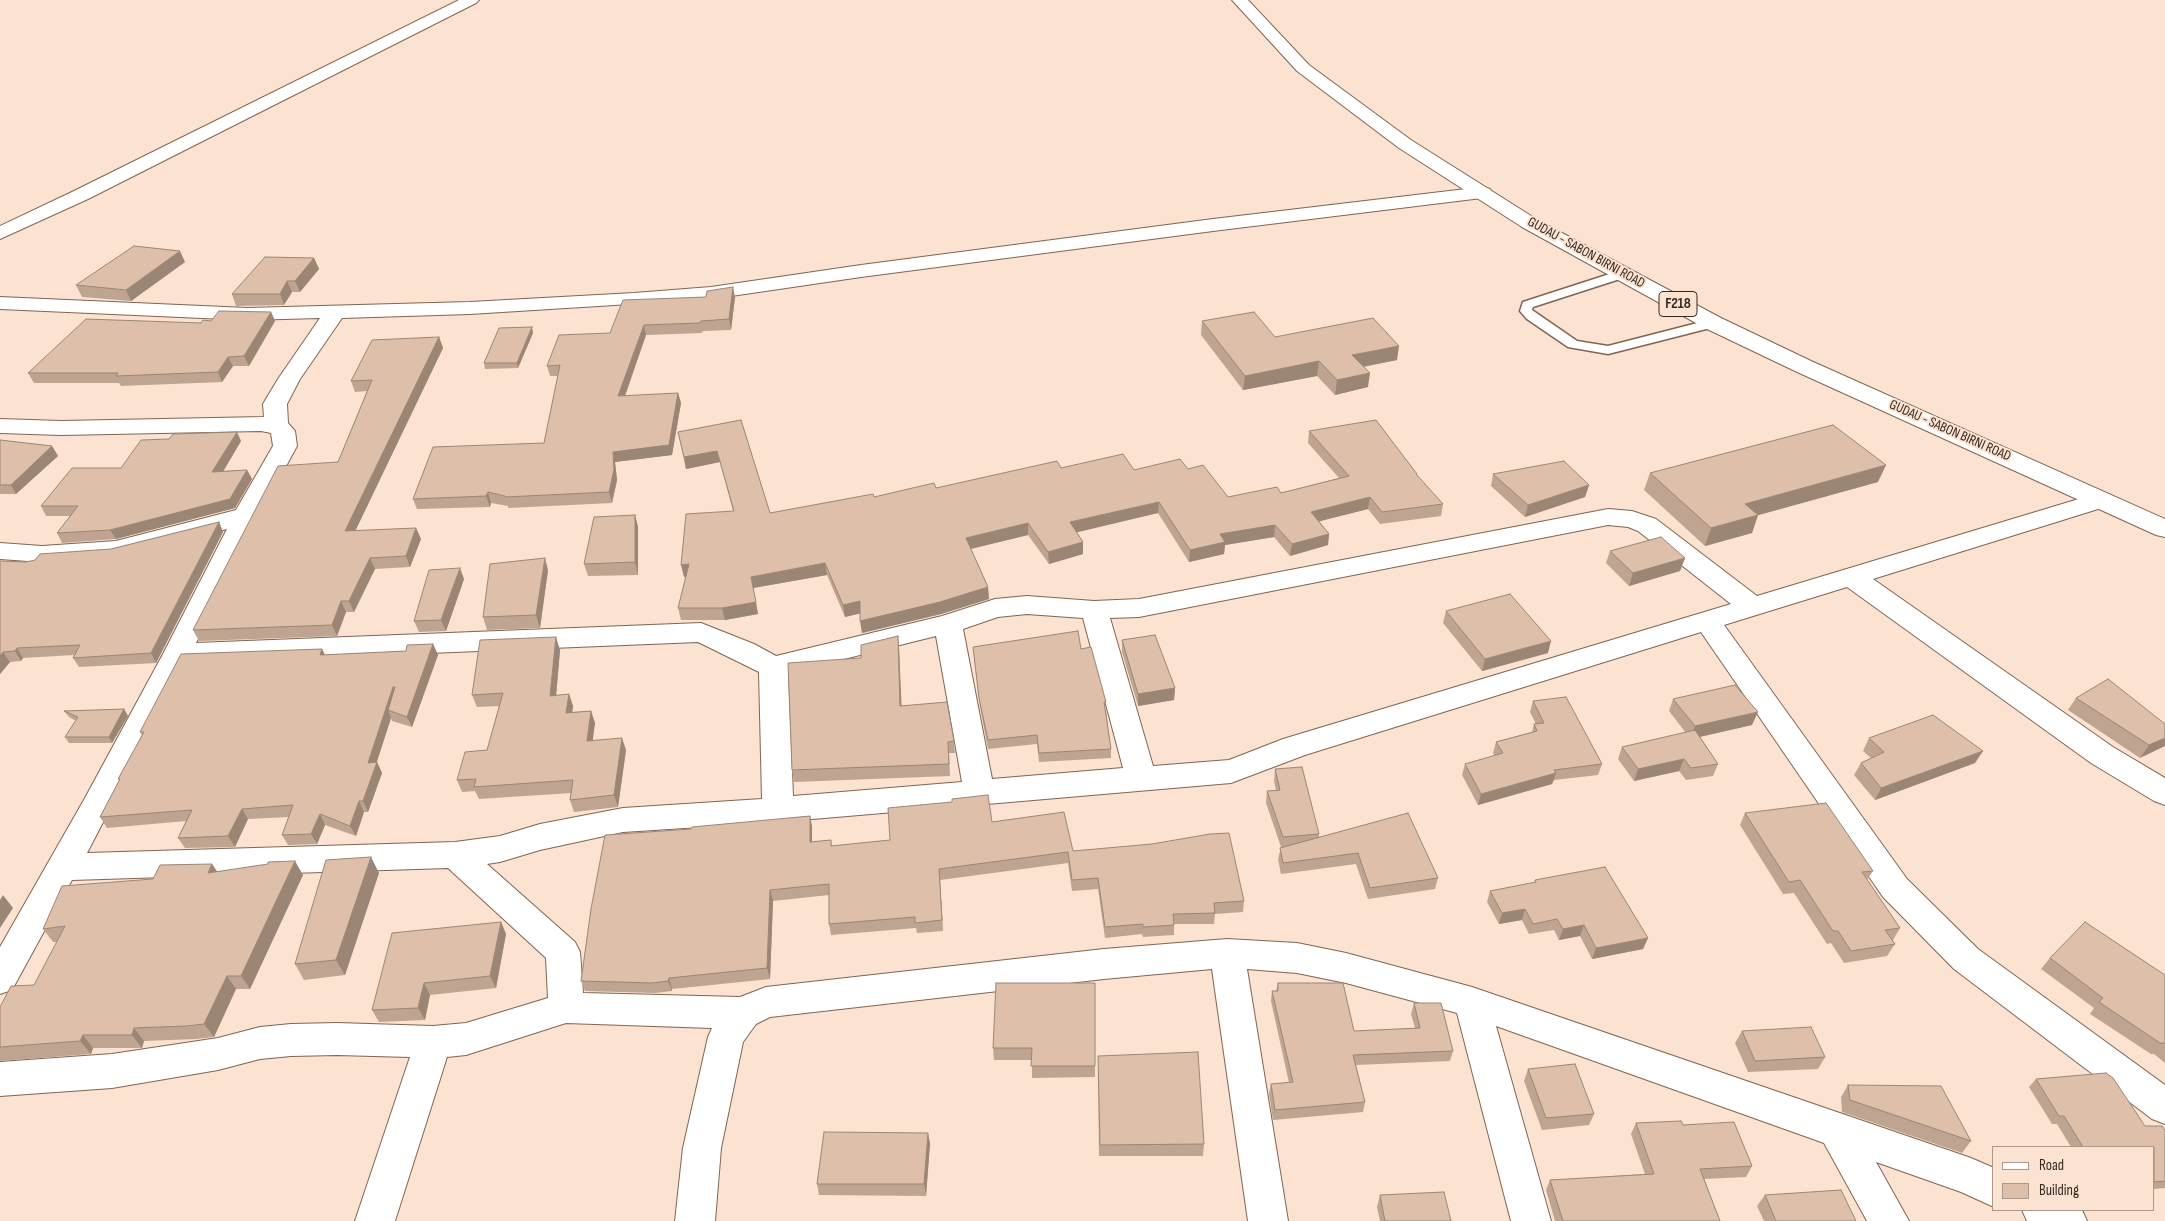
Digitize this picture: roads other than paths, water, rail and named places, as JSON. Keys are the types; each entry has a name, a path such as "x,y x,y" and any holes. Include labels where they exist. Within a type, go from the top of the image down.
{"street":[{"path":"0,233 81,195 471,0"},
{"name":"GUDAU - SABON BIRNI ROAD","path":"1240,0 1303,68 1405,144 1529,223 1713,323 1803,366 2165,529"},
{"path":"0,303 247,314 605,301 711,292 1203,226 1484,193"},
{"path":"276,425 276,404 289,379 335,312"},
{"path":"0,426 61,428 184,424 276,425 283,431 285,446 246,516 177,654 63,867 0,978"},
{"path":"63,867 455,855 500,848 540,837 623,820 778,810 1231,771 1294,747 2102,500"},
{"path":"0,551 42,554 116,549 246,516"},
{"path":"177,654 701,632 744,651 773,668 948,624 995,608 1027,605 1094,610 1140,608 1608,517 1632,519 1647,525 1753,607"},
{"path":"1852,577 2102,756 2165,793"},
{"path":"1094,610 1142,780"},
{"path":"1706,621 1895,888 1966,959 2165,1107"},
{"path":"948,624 979,792"},
{"path":"773,668 778,810"},
{"path":"455,855 563,952 566,1008"},
{"path":"1227,953 1268,1221"},
{"path":"695,1221 702,1148 726,1037 743,1014 766,1002 1104,964 1227,953 1297,958 1346,968 1472,1002 1971,1177 1992,1187"},
{"path":"1472,1002 1531,1221"},
{"path":"0,1079 112,1071 218,1054 260,1043 291,1040 337,1038 433,1042 466,1038 566,1008 743,1014"},
{"path":"375,1221 433,1042"},
{"path":"1838,1130 1889,1221"},
{"path":"2044,1211 2067,1221"}],"lane":[{"path":"1622,274 1527,305 1526,310 1531,316 1573,344 1608,350 1713,323"}]}
